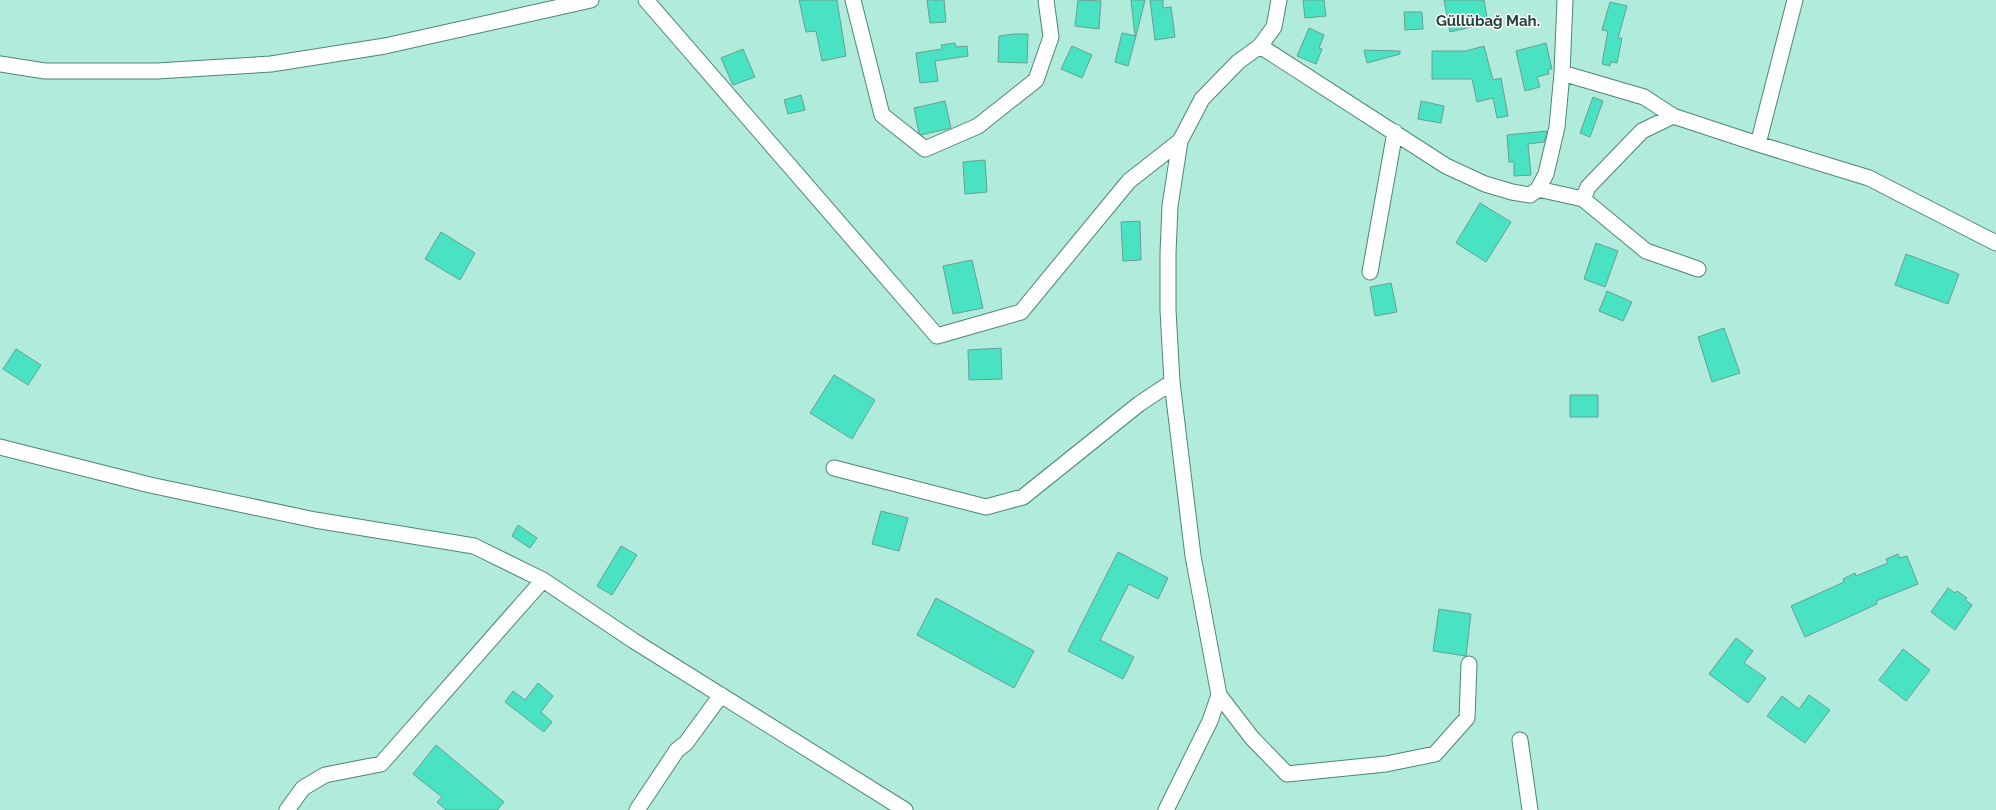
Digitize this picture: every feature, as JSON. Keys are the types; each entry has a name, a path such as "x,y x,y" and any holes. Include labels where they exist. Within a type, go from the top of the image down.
{"street":[{"path":"0,64 45,71 157,71 271,64 385,46 591,0"},
{"path":"646,0 937,336 1021,312 1129,181 1180,140"},
{"path":"853,0 882,115 925,149 978,126 1036,80 1051,37 1046,0"},
{"path":"1279,0 1274,27 1260,46 1238,62 1202,99 1180,140 1170,206 1168,252 1172,382 1194,556 1219,695 1252,738 1287,774 1386,764 1435,754 1466,718 1469,664"},
{"path":"1260,46 1446,166 1485,184 1512,192 1530,195 1538,189 1546,174 1557,127 1562,73 1565,0"},
{"path":"1758,144 1795,0"},
{"path":"1562,73 1644,97 1673,116 1869,178 1996,243"},
{"path":"1583,199 1588,187 1642,131 1673,116"},
{"path":"1370,272 1395,132"},
{"path":"1538,189 1583,199 1646,251 1698,270"},
{"path":"834,468 986,507 1023,497 1139,404 1172,382"},
{"path":"0,447 158,487 315,520 474,546 543,580 721,695 905,810"},
{"path":"287,810 303,788 325,775 382,764 543,580"},
{"path":"637,810 677,750 686,743 721,695"},
{"path":"1166,810 1210,721 1219,695"},
{"path":"1520,740 1530,810"}],"building":[{"path":"799,0 837,0 846,56 822,61 816,31 806,32"},
{"path":"927,0 944,0 946,22 930,23"},
{"path":"1078,0 1101,1 1099,29 1075,26"},
{"path":"1131,0 1145,0 1136,36 1135,36"},
{"path":"1150,0 1163,0 1163,8 1171,7 1175,37 1155,40"},
{"path":"1303,0 1324,0 1326,16 1305,18"},
{"path":"1444,0 1484,0 1488,23 1450,32"},
{"path":"1610,2 1627,6 1618,38 1622,38 1617,63 1611,62 1610,66 1602,64 1608,31 1602,30"},
{"path":"1404,12 1422,12 1423,29 1405,30"},
{"path":"1309,28 1324,35 1319,48 1322,49 1316,64 1297,56"},
{"path":"1122,33 1136,36 1128,66 1115,62"},
{"path":"1028,34 1027,63 998,62 999,36"},
{"path":"955,43 956,47 967,46 968,56 935,61 938,81 920,83 916,53 942,49 941,45"},
{"path":"1546,43 1552,69 1548,69 1549,74 1537,77 1540,87 1525,91 1516,51"},
{"path":"1072,46 1092,55 1082,78 1061,69"},
{"path":"1484,46 1493,80 1501,78 1508,116 1497,118 1493,98 1477,102 1472,79 1432,79 1432,51 1466,51"},
{"path":"743,49 755,77 733,85 721,58"},
{"path":"1364,50 1400,51 1400,54 1367,63"},
{"path":"801,95 805,110 788,114 784,100"},
{"path":"1593,97 1603,101 1590,137 1580,133"},
{"path":"945,101 951,128 921,135 919,133 914,108"},
{"path":"1421,101 1444,106 1441,123 1418,119"},
{"path":"1547,131 1544,142 1528,144 1531,175 1514,176 1514,162 1509,162 1507,135"},
{"path":"985,160 987,192 965,194 963,162"},
{"path":"1480,203 1511,222 1486,262 1456,243"},
{"path":"1140,221 1141,260 1123,261 1121,222"},
{"path":"441,232 475,253 460,280 425,259"},
{"path":"1596,243 1618,251 1605,287 1584,279"},
{"path":"1906,254 1959,274 1948,304 1895,285"},
{"path":"972,260 983,308 953,314 943,266"},
{"path":"1391,283 1397,312 1375,316 1370,287"},
{"path":"1607,291 1632,302 1623,321 1599,311"},
{"path":"1724,328 1740,373 1712,382 1698,337"},
{"path":"1001,348 1002,379 969,380 968,350"},
{"path":"16,349 41,365 28,385 3,369"},
{"path":"834,375 875,400 852,439 810,413"},
{"path":"1570,395 1598,395 1598,417 1570,417"},
{"path":"881,511 908,518 899,551 872,544"},
{"path":"518,525 537,538 530,548 512,536"},
{"path":"621,546 637,555 612,595 597,586"},
{"path":"1118,552 1168,578 1158,599 1129,584 1100,640 1134,657 1123,679 1068,651"},
{"path":"1898,554 1900,558 1907,556 1918,584 1876,601 1877,604 1805,637 1791,606 1844,582 1843,579 1855,573 1856,576 1888,563 1886,559"},
{"path":"1948,588 1955,593 1957,591 1967,598 1965,600 1972,605 1955,630 1931,612"},
{"path":"936,598 1034,651 1014,688 917,635"},
{"path":"1439,609 1471,614 1466,656 1433,651"},
{"path":"1736,638 1753,651 1744,663 1766,678 1748,703 1709,674"},
{"path":"1903,649 1930,670 1906,701 1879,680"},
{"path":"538,683 553,696 541,712 552,722 544,732 505,702 513,691 525,700"},
{"path":"1809,695 1830,710 1805,743 1767,716 1782,696 1799,709"},
{"path":"436,745 504,802 497,810 446,810 437,802 442,797 413,774"}],"district":[{"name":"Güllübağ Mah.","path":"1488,21"}]}
